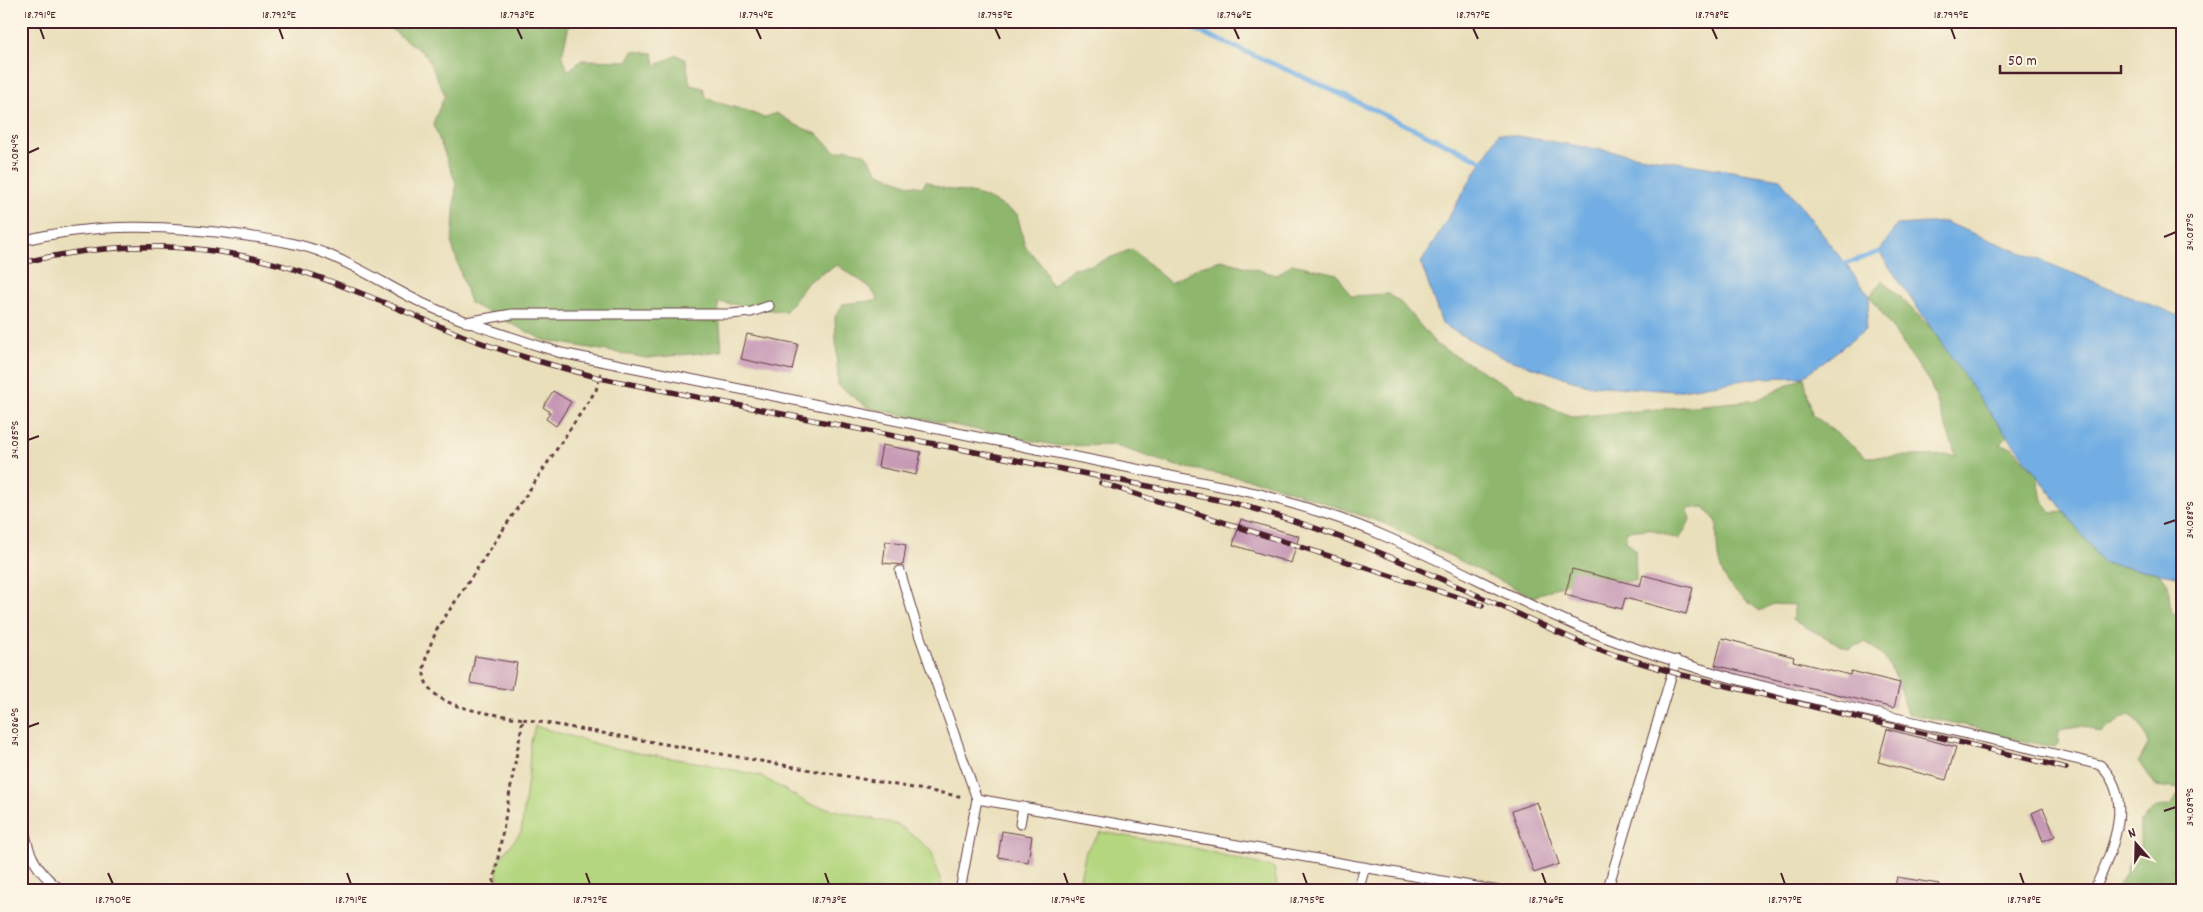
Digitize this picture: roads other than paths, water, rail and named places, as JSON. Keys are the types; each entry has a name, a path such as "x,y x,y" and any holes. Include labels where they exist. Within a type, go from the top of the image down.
{"lane":[{"path":"21,241 103,227 136,226 180,227 288,242 325,253 422,303 465,322 561,353 1260,494 1321,511 1381,534 1588,630 1676,660 1790,693 2100,765 2116,785 2118,807 2115,836 2094,891"},
{"path":"465,322 512,314 731,314 751,312 769,306"},
{"path":"900,571 919,634 977,799 960,891"},
{"path":"1607,891 1676,660"},
{"path":"977,799 1499,891"},
{"path":"21,807 23,825 33,860 49,882 63,891"},
{"path":"1020,824 1022,807"},
{"path":"1358,891 1365,867"}],"water":[{"path":"1499,133 1780,179 1870,296 1865,330 1803,377 1756,378 1675,391 1588,385 1501,357 1442,324 1421,263"},
{"path":"1945,222 2182,317 2182,572 2177,576 2103,563 1982,402 1879,252 1897,225"}],"waterway":[{"path":"1176,21 1319,84 1482,161"},
{"path":"1845,264 1879,252"}],"railway":[{"path":"21,263 92,250 164,247 213,251 279,264 373,298 482,343 600,378 1229,502 1275,515 1364,547 1452,584 1582,643 1615,655 1682,675 2066,768"},
{"path":"1101,483 1482,605"}]}
